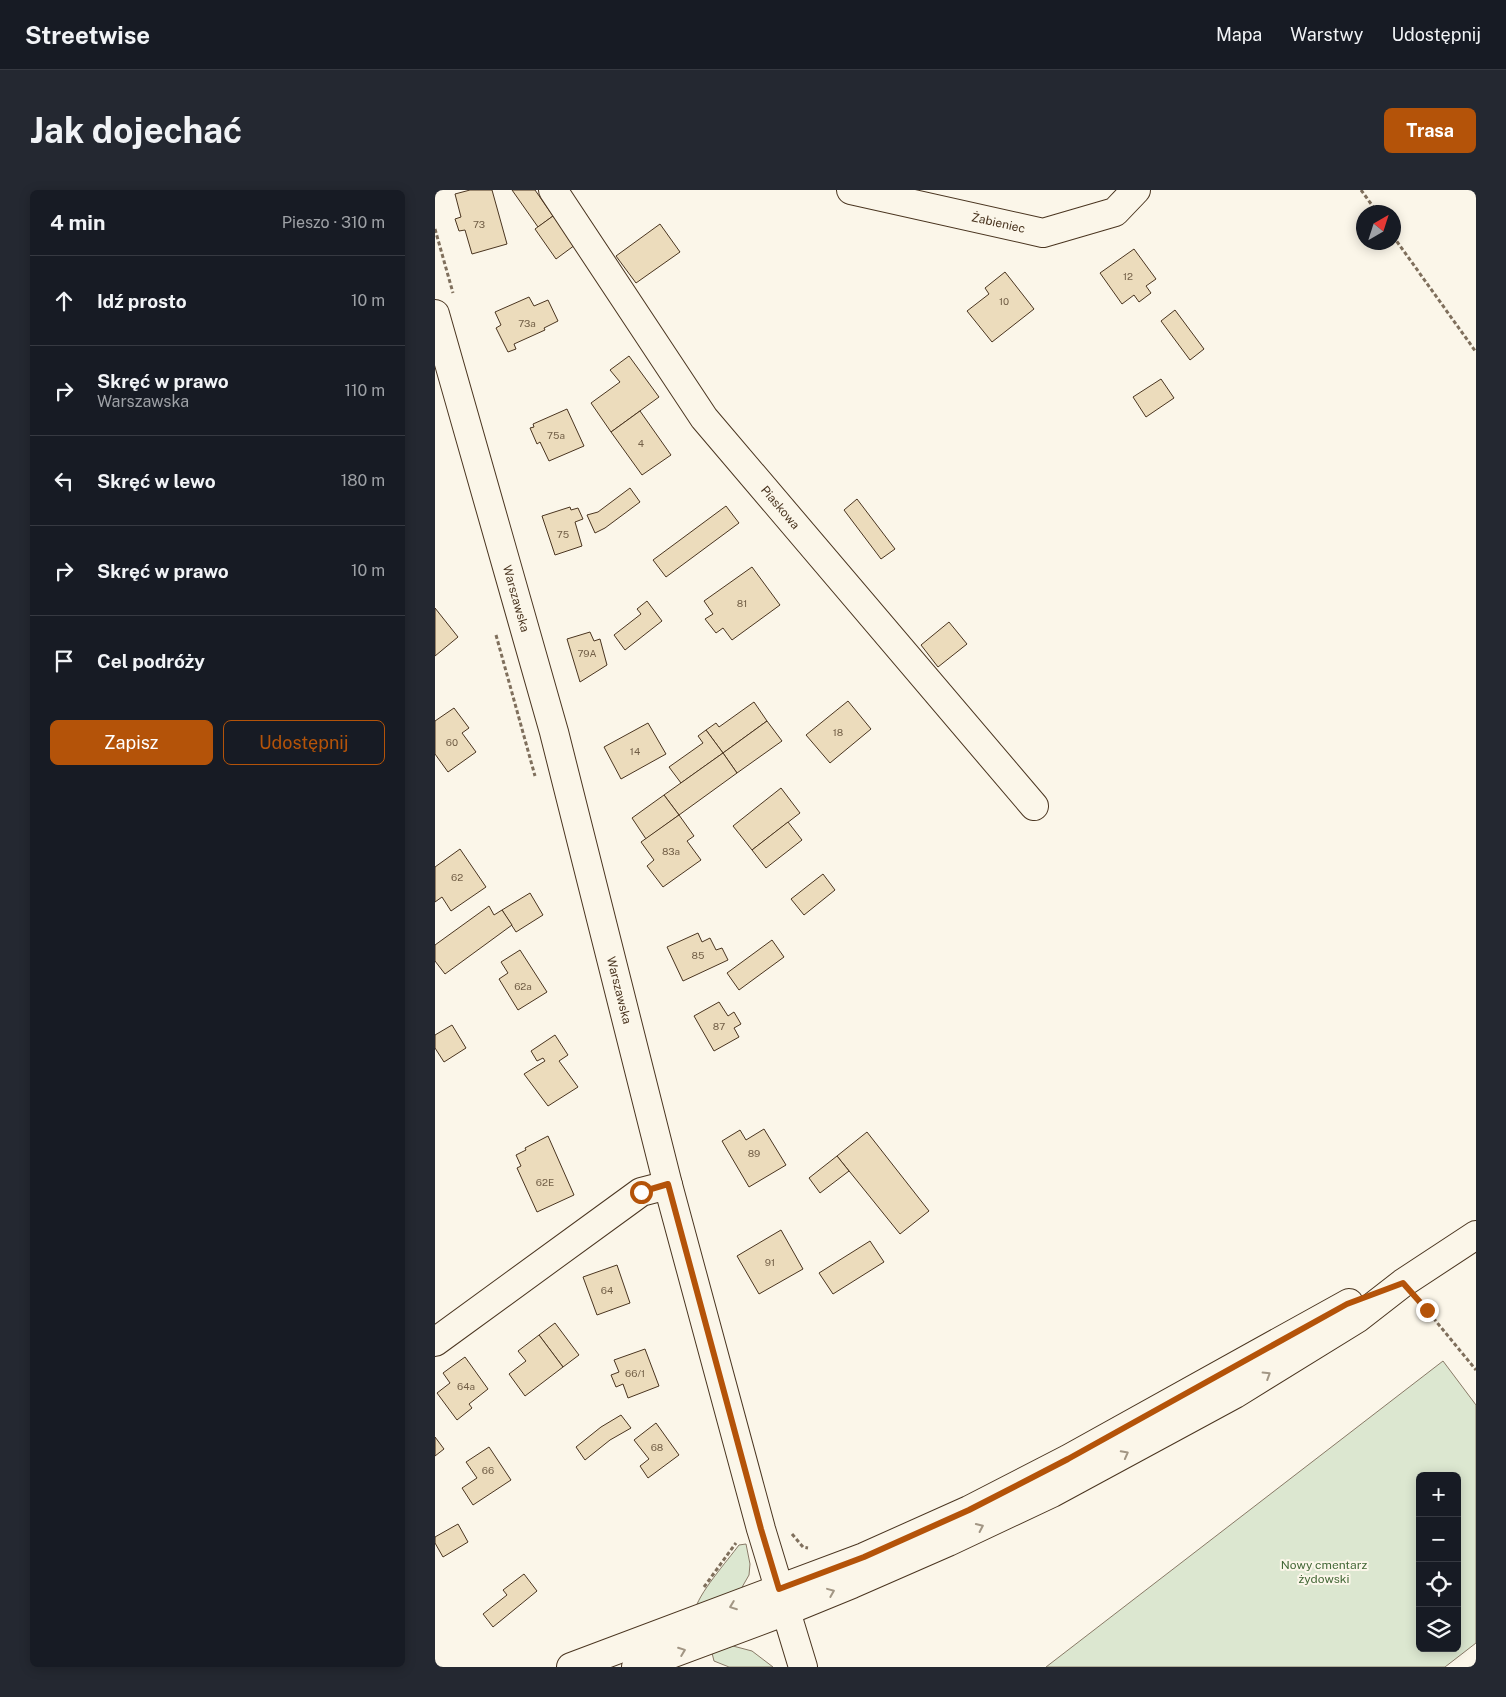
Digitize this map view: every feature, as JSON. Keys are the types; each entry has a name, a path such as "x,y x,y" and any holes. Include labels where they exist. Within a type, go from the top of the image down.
{"main road":[{"name":"Piaskowa","path":"553,190 704,418 1034,806"},
{"name":"Żabieniec","path":"851,190 1043,232 1115,212 1136,190"},
{"name":"Warszawska","path":"435,314 554,732 668,1184 761,1529 803,1667"},
{"path":"435,1342 641,1192 668,1184"},
{"path":"636,1667 782,1600 864,1557 969,1510 1110,1436 1347,1304 1403,1283 1476,1235"},
{"path":"571,1667 782,1600"}],"path":[{"path":"1361,190 1372,205"},
{"path":"1401,247 1476,352"},
{"path":"1403,1283 1476,1370"},
{"path":"790,1527 792,1534 803,1547"},
{"path":"701,1592 740,1538"}],"green space":[{"name":"Nowy cmentarz żydowski","path":"1443,1361 1476,1405 1476,1643 1445,1667 1046,1667"},
{"path":"746,1544 750,1564 749,1575 741,1589 695,1611 701,1596 739,1545"},
{"path":"733,1646 752,1651 773,1667 729,1667 714,1661 712,1653"}],"building":[{"path":"470,190 492,190 507,244 472,254 465,230 459,231 455,219 461,217 455,194"},
{"path":"512,190 535,190 553,216 538,227"},
{"path":"553,216 575,245 556,259 535,229"},
{"path":"660,224 680,252 636,283 616,256"},
{"path":"1134,249 1156,279 1146,286 1151,293 1139,302 1134,295 1122,304 1100,273"},
{"path":"1005,272 1034,309 992,342 967,311 989,294 985,288"},
{"path":"529,297 534,306 548,300 558,321 544,328 545,330 514,344 516,349 508,352 496,328 501,325 495,312"},
{"path":"1175,310 1204,349 1190,360 1161,321"},
{"path":"629,356 659,397 611,432 591,403 620,382 610,370"},
{"path":"1161,379 1174,398 1146,417 1133,397"},
{"path":"567,409 584,446 549,461 540,442 537,444 530,428 534,427 533,424"},
{"path":"640,411 671,455 642,475 611,432"},
{"path":"630,488 640,502 605,528 595,533 587,515 598,512"},
{"path":"857,499 895,549 881,559 844,510"},
{"path":"726,506 739,523 666,577 653,560"},
{"path":"570,507 571,510 578,508 583,519 575,522 582,546 555,555 542,516"},
{"path":"752,567 780,605 732,640 723,628 716,633 705,619 713,614 704,601"},
{"path":"647,601 662,621 625,650 614,635 641,614 637,609"},
{"path":"435,608 458,637 435,656"},
{"path":"949,622 967,644 938,667 921,645"},
{"path":"590,632 594,641 600,639 607,665 580,682 567,639"},
{"path":"848,701 871,729 830,763 806,735"},
{"path":"754,702 767,721 723,753 706,730 716,723 719,727"},
{"path":"454,708 469,728 462,733 476,752 448,772 435,754 435,721"},
{"path":"767,721 782,741 737,773 723,753"},
{"path":"648,723 666,754 621,779 604,747"},
{"path":"706,730 723,753 681,783 669,767 703,743 698,736"},
{"path":"723,753 737,773 679,815 664,795"},
{"path":"781,788 800,813 752,850 733,826"},
{"path":"664,795 679,815 646,839 632,818"},
{"path":"679,815 694,836 687,841 701,860 663,887 647,866 654,860 641,842"},
{"path":"788,822 802,840 766,868 752,850"},
{"path":"460,849 486,887 451,911 442,897 435,902 435,867"},
{"path":"823,874 835,890 804,915 791,899"},
{"path":"530,893 543,915 516,932 502,910"},
{"path":"489,906 494,915 502,910 512,925 445,974 435,961 435,945"},
{"path":"698,933 702,942 710,938 716,950 722,948 728,960 683,981 667,947"},
{"path":"772,940 784,957 739,990 727,973"},
{"path":"520,950 547,992 518,1010 499,979 508,973 501,962"},
{"path":"719,1002 728,1016 734,1012 741,1024 734,1028 739,1037 714,1051 694,1016"},
{"path":"452,1025 466,1048 444,1062 435,1048 435,1035"},
{"path":"555,1035 568,1055 559,1061 578,1087 548,1106 524,1074 545,1061 543,1058 537,1061 531,1051"},
{"path":"764,1129 786,1165 749,1187 722,1141 740,1130 746,1140"},
{"path":"867,1132 929,1211 900,1234 837,1156"},
{"path":"548,1136 574,1195 537,1212 517,1168 521,1166 516,1155"},
{"path":"837,1156 849,1171 820,1193 809,1178"},
{"path":"781,1230 803,1269 759,1294 737,1256"},
{"path":"870,1241 884,1262 833,1294 819,1273"},
{"path":"617,1265 630,1303 597,1315 583,1277"},
{"path":"555,1323 579,1355 563,1367 539,1335"},
{"path":"539,1335 563,1367 525,1396 509,1374 526,1361 518,1351"},
{"path":"645,1349 659,1386 628,1398 623,1384 616,1387 611,1375 619,1372 614,1360"},
{"path":"465,1357 488,1389 469,1404 472,1408 457,1420 437,1393 450,1383 443,1373"},
{"path":"621,1415 631,1428 610,1440 585,1460 576,1447 601,1427"},
{"path":"656,1423 679,1455 648,1478 640,1466 649,1459 634,1440"},
{"path":"435,1437 444,1449 435,1456"},
{"path":"489,1447 511,1480 473,1505 462,1488 477,1478 466,1462"},
{"path":"458,1524 468,1542 443,1557 435,1543 435,1537"},
{"path":"524,1574 537,1591 493,1627 483,1614 507,1595 503,1590"}],"route":[{"path":"641,1192 668,1184 761,1529 779,1589 864,1557 969,1510 1068,1459 1347,1304 1403,1283 1427,1310"}]}
